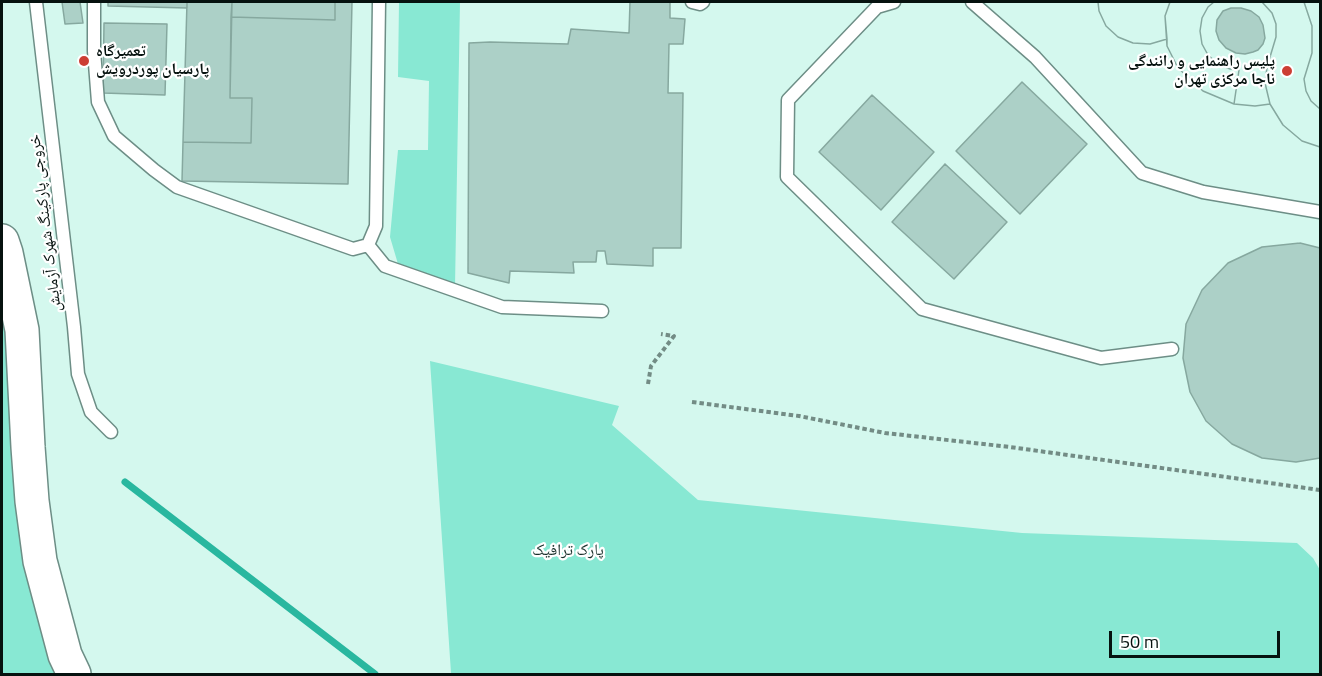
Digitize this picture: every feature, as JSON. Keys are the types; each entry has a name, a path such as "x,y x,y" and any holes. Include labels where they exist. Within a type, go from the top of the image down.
{"highway":[{"path":"2,241 22,330 28,458 40,561 65,655 74,675"}],"lane":[{"name":"خروجی پارکینگ شهرک آزمایش","path":"36,2 78,374 91,412 111,432"},
{"path":"94,2 94,51 98,102 114,136 177,187 353,249 368,245"},
{"path":"368,245 376,226 379,2"},
{"path":"692,2 700,4 703,2"},
{"path":"894,2 877,7 788,100 787,177 922,309 1101,358 1172,350"},
{"path":"972,2 1035,57 1142,173 1203,192 1320,212"},
{"path":"368,245 385,266 502,307 602,311"}],"path":[{"path":"648,384 651,366 674,336 661,334"},
{"path":"692,402 799,416 885,433 1010,447 1320,490"}],"green space":[{"path":"399,2 460,2 455,286 398,264 390,237 398,150 428,150 429,81 398,77"},
{"path":"2,281 62,674 2,674"},
{"name":"پارک ترافیک","path":"430,361 619,406 612,425 698,500 1022,533 1297,543 1313,558 1320,570 1319,674 453,674 451,673"}],"building":[{"path":"62,2 80,2 83,23 65,24"},
{"path":"108,2 187,2 187,8 108,6"},
{"path":"187,2 232,2 230,98 252,98 251,143 183,142"},
{"path":"232,2 335,2 335,20 231,17"},
{"path":"335,2 352,2 348,184 182,181 183,142 251,143 252,98 230,98 231,17 335,20"},
{"path":"630,2 670,2 670,18 685,19 683,44 669,44 668,93 683,93 681,248 653,248 653,266 607,264 605,251 597,251 596,262 573,262 574,273 510,271 509,283 468,273 469,43 568,44 571,29 629,33"},
{"path":"1098,2 1304,2 1312,26 1312,53 1304,79 1311,101 1320,109 1320,147 1302,141 1283,125 1270,104 1255,106 1234,104 1203,91 1178,68 1167,46 1167,39 1150,44 1133,43 1118,37 1106,26 1099,11"},
{"name":"پلیس راهنمایی و رانندگی ناجا مرکزی تهران","path":"1098,2 1170,2 1165,16 1167,39 1150,44 1133,43 1118,37 1106,26 1099,11"},
{"name":"پلیس راهنمایی و رانندگی ناجا مرکزی تهران","path":"1170,2 1214,2 1202,18 1200,31 1202,44 1208,55 1218,64 1239,70 1234,104 1203,91 1178,68 1167,46 1165,16"},
{"path":"1214,2 1262,2 1272,13 1276,24 1276,37 1265,83 1270,104 1255,106 1234,104 1239,70 1218,64 1208,55 1202,44 1200,31 1202,18"},
{"name":"پلیس راهنمایی و رانندگی ناجا مرکزی تهران","path":"1262,2 1304,2 1312,26 1312,53 1304,79 1311,101 1320,109 1320,147 1302,141 1283,125 1270,104 1265,83 1276,37 1276,24 1272,13"},
{"name":"پلیس راهنمایی و رانندگی ناجا مرکزی تهران","path":"1231,8 1251,11 1259,17 1265,38 1258,50 1245,54 1236,53 1226,48 1219,40 1216,31 1217,20 1223,11"},
{"path":"104,23 167,24 165,95 103,93"},
{"path":"1022,82 1087,144 1020,214 956,151"},
{"path":"872,95 934,152 881,210 819,152"},
{"path":"945,164 1007,222 954,279 892,222"},
{"path":"1300,243 1320,248 1320,458 1296,462 1262,458 1232,444 1206,421 1190,392 1183,358 1186,324 1202,290 1228,263 1262,247"}],"waterway":[{"path":"125,482 375,674"}],"place":[{"name":"تعمیرگاه پارسیان پوردرویش","path":"84,61"},
{"name":"پلیس راهنمایی و رانندگی ناجا مرکزی تهران","path":"1287,71"}]}
